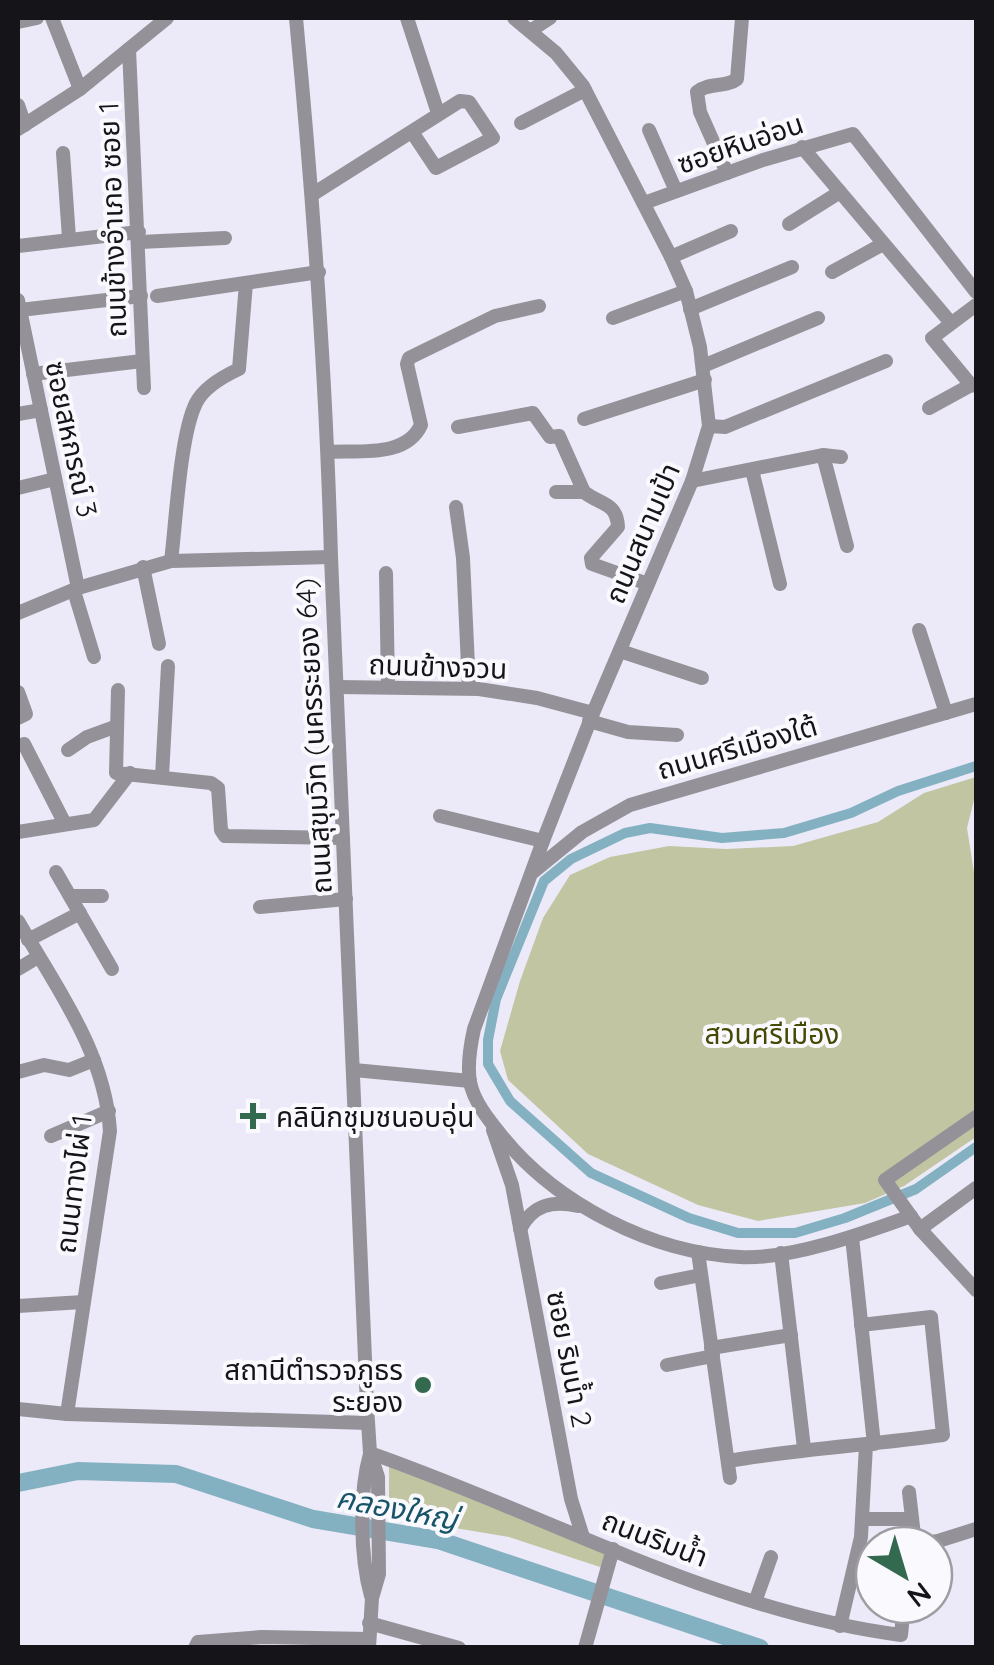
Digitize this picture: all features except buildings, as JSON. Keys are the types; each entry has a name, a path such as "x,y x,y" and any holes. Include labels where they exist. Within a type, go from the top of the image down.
{"street":[{"path":"18,22 37,18"},
{"path":"52,18 80,89"},
{"path":"18,104 21,127 80,89 167,18"},
{"name":"ถนนสุขุมวิท (นครระยอง 64)","path":"296,18 313,194 328,452 371,1477 369,1636"},
{"path":"408,18 438,113"},
{"name":"ถนนสนามเป้า","path":"472,1088 469,1058 474,1030 542,840 692,481 709,426 704,373 690,309 671,257 585,90 556,53 514,18"},
{"path":"530,31 550,18"},
{"path":"727,174 700,112 696,92 737,79 742,18"},
{"name":"ถนนข้างอำเภอ ซอย 1","path":"129,50 140,237 149,296 142,361 144,388"},
{"path":"520,123 585,90"},
{"path":"313,194 460,101 469,102 492,134 490,142 436,168 412,132"},
{"path":"649,130 676,191"},
{"name":"ซอยหินอ่อน","path":"644,202 853,134 976,292"},
{"path":"802,148 952,324"},
{"path":"63,153 69,238"},
{"path":"788,224 840,192"},
{"path":"671,257 731,231"},
{"path":"18,246 69,238 225,238"},
{"path":"832,272 882,244"},
{"path":"690,309 792,267"},
{"path":"18,305 149,296 318,272"},
{"path":"171,561 185,449 196,403 216,381 239,369 246,283"},
{"path":"613,318 686,292"},
{"path":"929,408 974,385 932,338 976,304"},
{"name":"ซอยสหกรณ์ 3","path":"18,305 76,590 94,658"},
{"path":"328,452 389,449 410,442 422,425 407,364 409,358 495,316 540,306"},
{"path":"584,419 704,373 818,318"},
{"path":"33,374 142,361"},
{"path":"709,426 725,427 886,362"},
{"path":"18,414 40,410"},
{"path":"458,427 534,413 550,437 559,436 584,492"},
{"path":"692,481 823,455 841,456"},
{"path":"823,455 847,546"},
{"path":"752,470 780,584"},
{"path":"18,488 55,479"},
{"path":"556,492 584,492 608,503 619,521 618,527 591,558 592,564 648,584"},
{"path":"456,507 464,558 469,688"},
{"path":"18,612 143,567 171,561 330,557"},
{"path":"143,567 159,644"},
{"path":"386,573 388,687"},
{"path":"920,630 946,713"},
{"path":"620,651 702,678"},
{"path":"162,776 168,666"},
{"name":"ถนนข้างจวน","path":"338,687 469,688 523,695 628,732 677,735"},
{"path":"118,690 116,773 212,783 218,788 220,830 224,836 343,838"},
{"path":"18,692 26,714 18,718"},
{"name":"ถนนศรีเมืองใต้","path":"530,875 603,819 655,797 976,704"},
{"path":"68,750 87,737 117,726"},
{"path":"24,744 65,824"},
{"path":"18,832 94,820 130,773"},
{"path":"440,816 542,840"},
{"path":"56,872 112,969"},
{"path":"70,896 102,896"},
{"path":"260,907 346,898"},
{"path":"28,940 80,913"},
{"name":"ถนนทางไผ่ 1","path":"18,922 83,1031 109,1111 110,1131 67,1414"},
{"path":"18,969 38,957"},
{"path":"18,1072 44,1065 69,1070 94,1060"},
{"path":"354,1070 472,1088 489,1120 536,1172 583,1207 698,1252 745,1258 852,1237 912,1218 976,1188"},
{"path":"51,1136 109,1111"},
{"path":"976,1117 885,1180 912,1218 976,1290"},
{"name":"ซอย ริมน้ำ 2","path":"489,1120 512,1185 571,1499 583,1537"},
{"path":"512,1185 520,1173 536,1172"},
{"path":"520,1230 526,1218 541,1207 547,1193 536,1172"},
{"path":"516,1206 528,1211 563,1203 583,1207"},
{"path":"840,1626 862,1537 870,1445 852,1237"},
{"path":"698,1252 730,1478"},
{"path":"781,1253 804,1448"},
{"path":"661,1283 701,1274"},
{"path":"18,1306 84,1302"},
{"path":"728,1461 804,1448 870,1445 942,1435 931,1317 861,1324"},
{"path":"667,1365 791,1335"},
{"path":"18,1409 67,1414 368,1422"},
{"name":"ถนนริมน้ำ","path":"370,1453 583,1537 611,1556 782,1613 901,1635 902,1625"},
{"path":"909,1492 912,1525"},
{"path":"552,1524 571,1499"},
{"path":"862,1519 912,1519"},
{"path":"585,1648 611,1556"},
{"path":"755,1602 771,1557"},
{"path":"195,1648 198,1642 262,1637 369,1636 459,1648"}],"green space":[{"name":"สวนศรีเมือง","path":"976,777 967,828 976,885 976,1137 904,1186 865,1203 758,1221 698,1205 588,1154 508,1080 500,1051 520,981 543,918 570,875 610,857 669,846 793,846 878,822 924,793"},
{"path":"389,1463 609,1551 603,1568 509,1537 389,1517"}],"waterway":[{"path":"976,766 898,791 851,813 784,833 722,838 650,828 625,833 571,859 544,881 496,999 488,1040 488,1064 510,1101 591,1173 689,1218 738,1233 795,1233 845,1218 916,1189 976,1147"},
{"name":"คลองใหญ่","path":"18,1483 78,1471 176,1474 313,1519 438,1540 760,1648"}],"place":[{"name":"คลินิกชุมชนอบอุ่น","path":"253,1116"},
{"name":"สถานีตำรวจภูธร ระยอง","path":"423,1385"}]}
